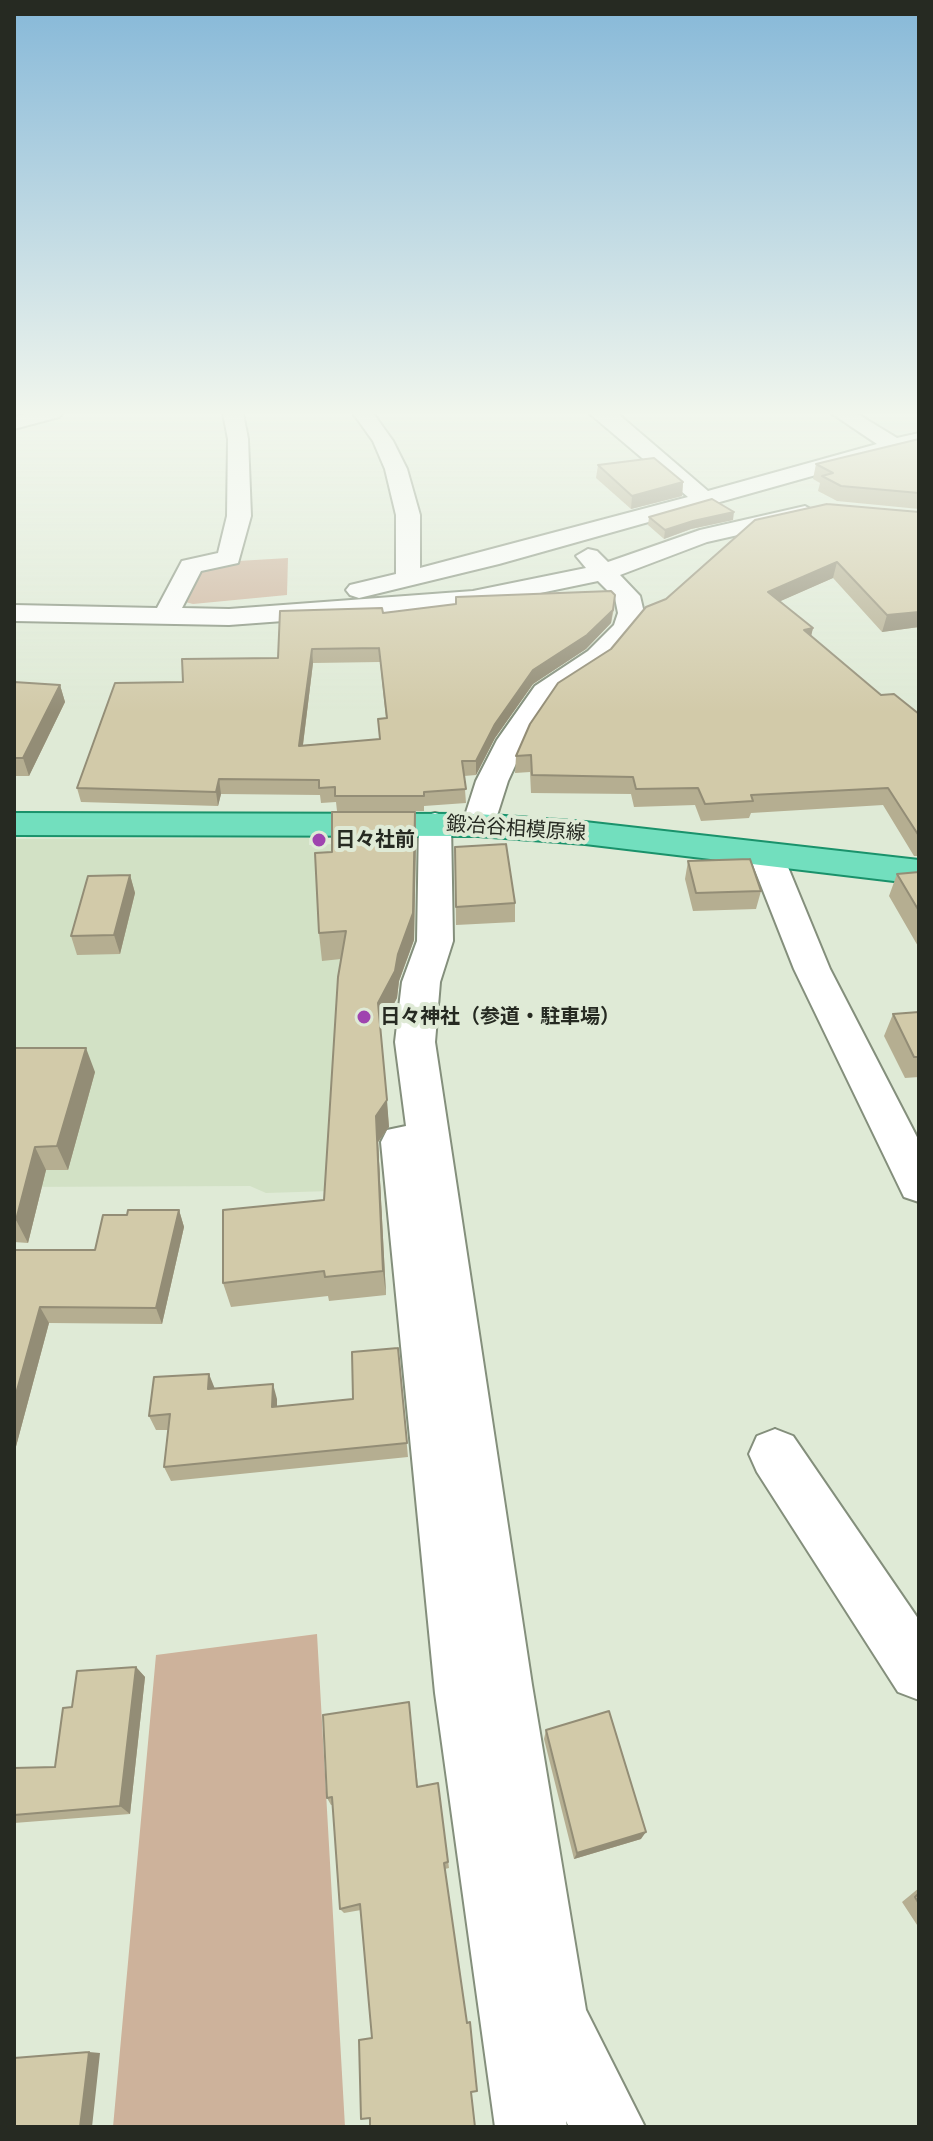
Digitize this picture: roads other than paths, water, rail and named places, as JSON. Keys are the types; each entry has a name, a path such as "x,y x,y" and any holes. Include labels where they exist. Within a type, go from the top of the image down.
{"main road":[{"name":"鍛冶谷相模原線","path":"14,824 456,824 585,833 919,872"}],"street":[{"path":"167,613 191,566 229,558 239,513"},
{"path":"406,606 404,579 407,513"},
{"path":"167,613 352,591 655,513"},
{"path":"14,613 167,613 229,617 473,599 604,572 700,537 814,513"},
{"path":"560,2105 483,1689 422,1197 391,1037 421,982 435,941 456,824 492,781 512,740 545,692 598,657 626,628 631,613 627,596 569,537"},
{"path":"766,855 812,969 919,1184"},
{"path":"775,1454 919,1671"}],"place":[{"name":"日々社前","path":"319,840"},
{"name":"日々神社（参道・駐車場）","path":"364,1017"}]}
